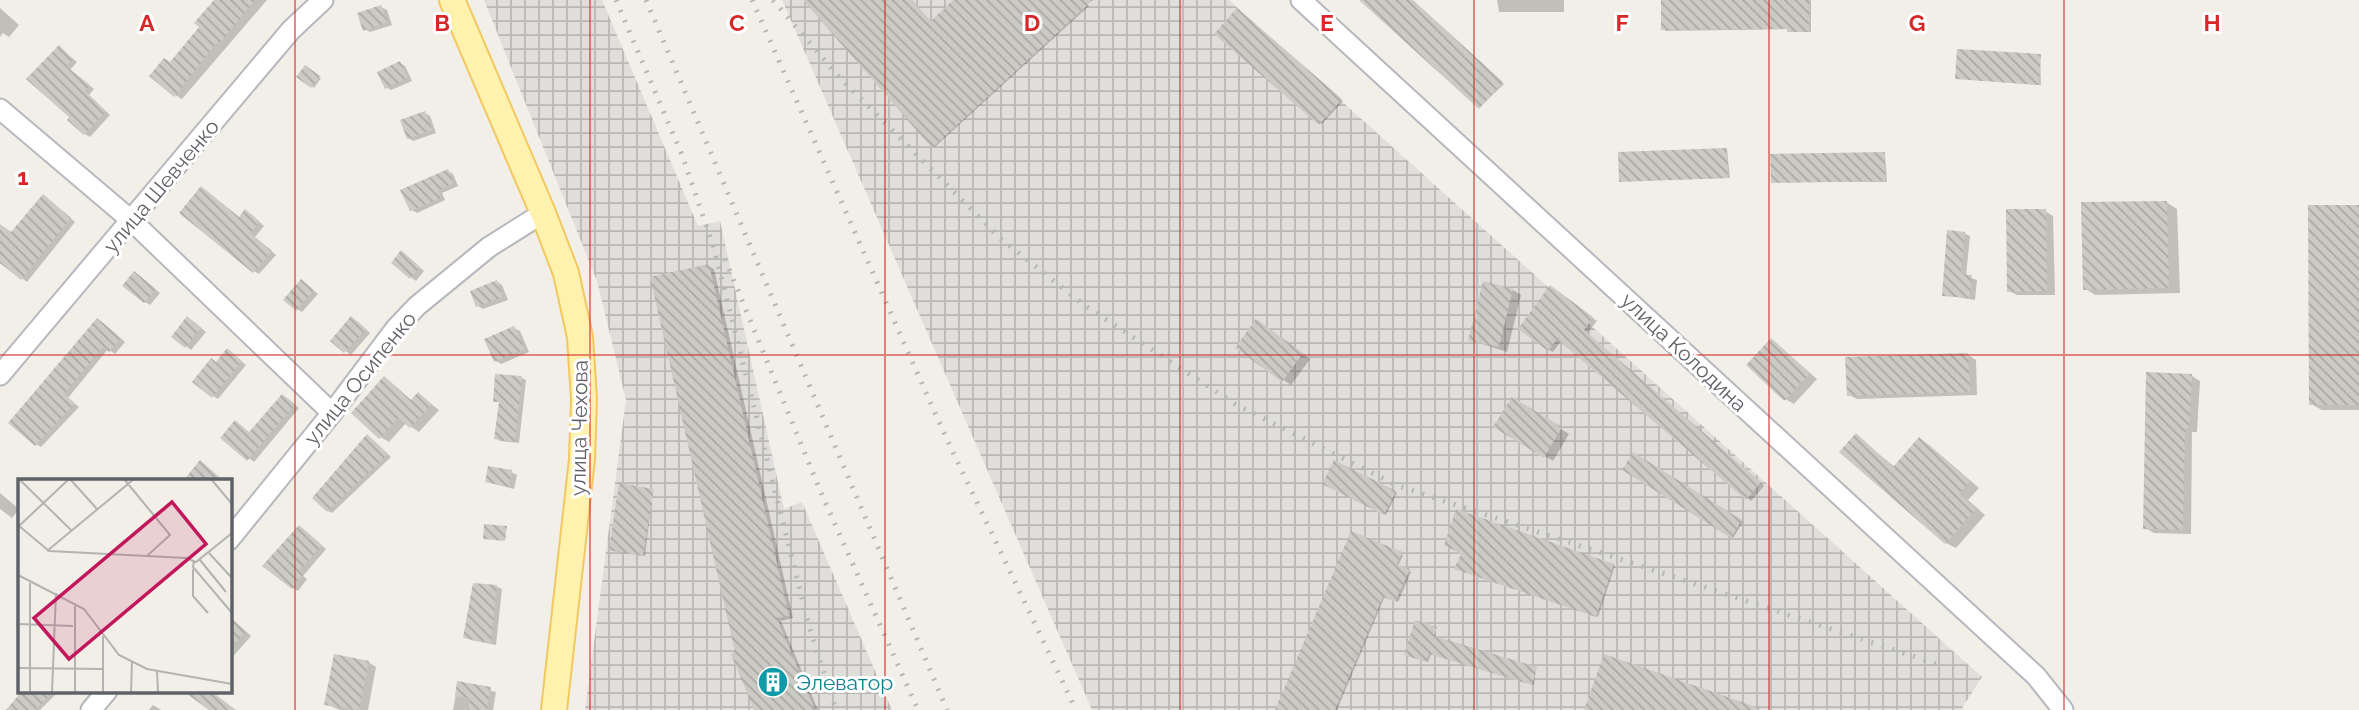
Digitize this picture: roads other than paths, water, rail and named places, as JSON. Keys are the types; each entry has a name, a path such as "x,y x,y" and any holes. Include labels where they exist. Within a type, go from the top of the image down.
{"main road":[{"name":"улица Чехова","path":"452,0 543,213 566,274 580,337 584,399 582,459 554,710"}],"street":[{"name":"улица Шевченко","path":"0,375 291,30 323,0"},
{"name":"улица Колодина","path":"1301,0 2036,676 2063,710"},
{"path":"0,109 132,221 332,413"},
{"name":"улица Осипенко","path":"231,538 332,413 396,328 417,306 489,247 543,213"},
{"path":"91,710 106,692"}],"railway":[{"path":"616,0 682,155 714,248 809,626 836,710"},
{"path":"646,0 947,710"},
{"path":"752,0 943,431 1076,710"},
{"path":"773,0 840,78 1001,239 1084,305 1235,404 1396,485 1937,664"},
{"path":"725,259 822,495 918,710"}],"place":[{"name":"Элеватор","path":"773,682"}]}
